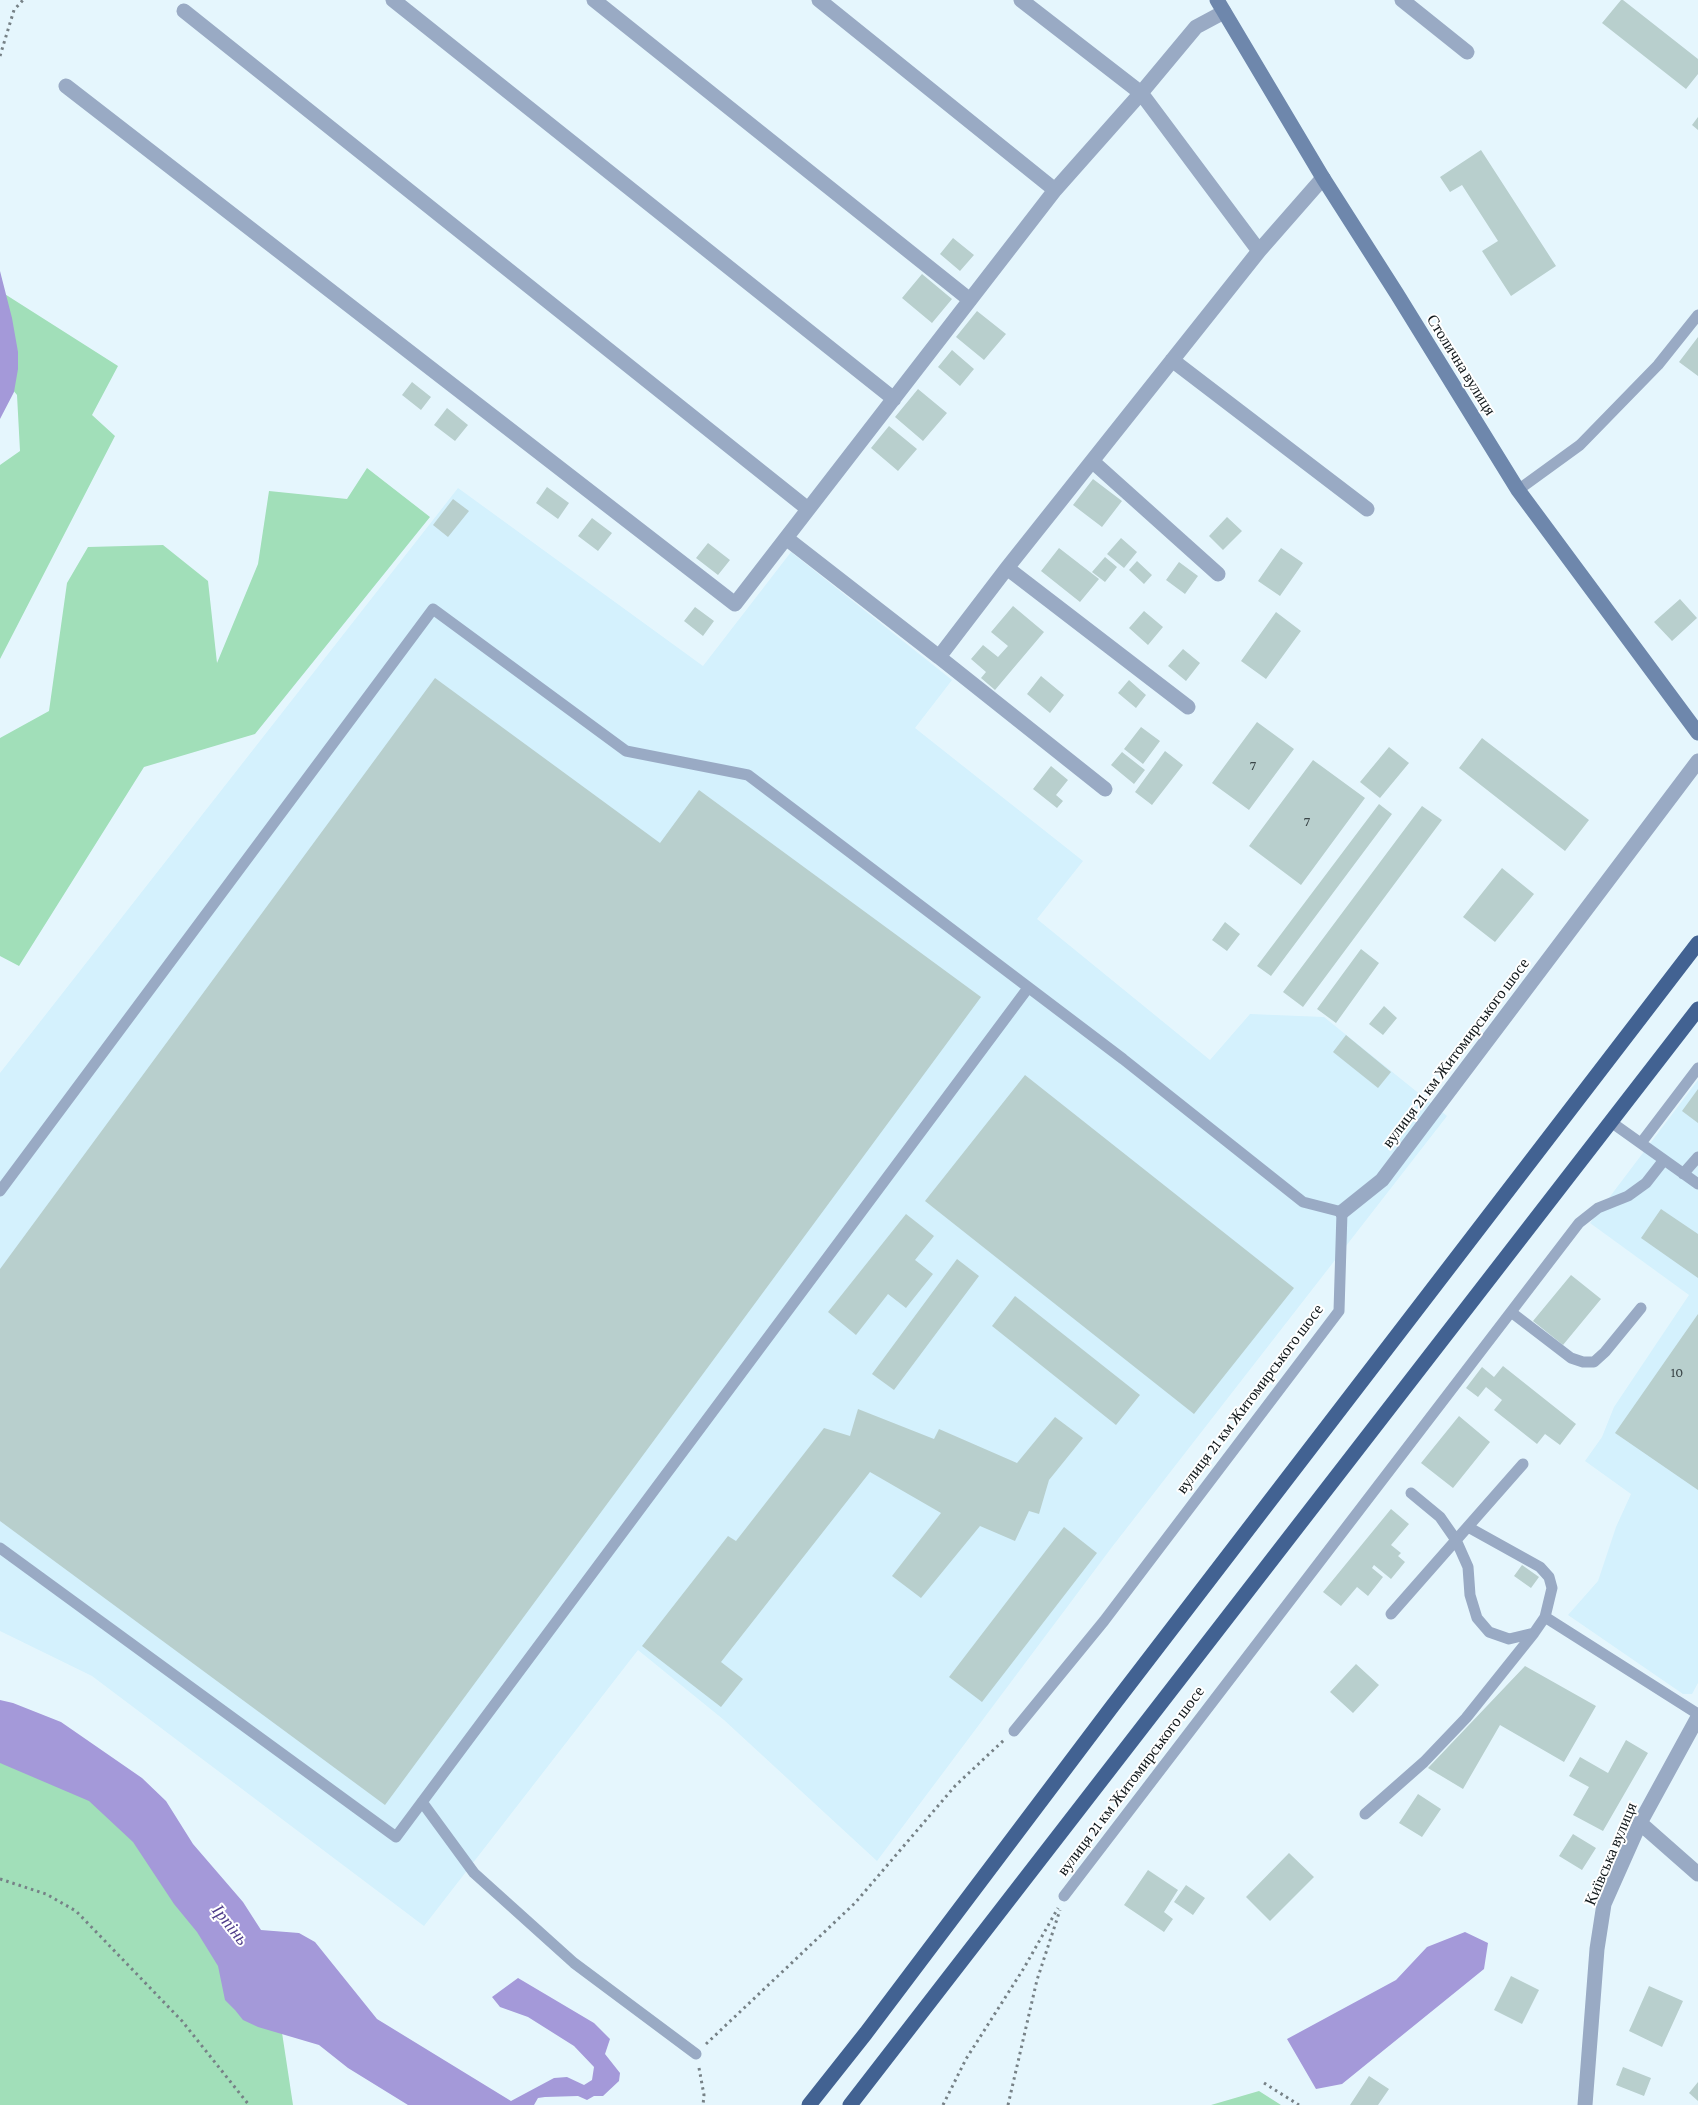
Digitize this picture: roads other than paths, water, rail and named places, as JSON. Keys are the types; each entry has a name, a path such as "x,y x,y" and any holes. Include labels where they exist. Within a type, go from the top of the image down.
{"highway":[{"path":"809,2105 866,2033 1118,1700 1698,943"},
{"path":"850,2105 1698,1009"}],"main road":[{"name":"Столична вулиця","path":"1220,6 1323,178 1518,490 1698,733"}],"street":[{"path":"393,0 894,399"},
{"path":"594,0 970,300"},
{"path":"819,0 1056,190"},
{"path":"1021,0 1142,94 1259,252"},
{"path":"1402,0 1467,52"},
{"path":"66,86 735,604 1056,190 1142,94 1196,27 1220,6"},
{"path":"184,11 808,509"},
{"path":"939,657 1172,360 1259,252 1323,178"},
{"path":"1172,360 1367,509"},
{"path":"1092,461 1218,574"},
{"path":"786,538 1105,789"},
{"path":"1007,568 1188,707"},
{"name":"вулиця 21 км Житомирського шосе","path":"1342,1212 1382,1180 1698,762"},
{"name":"Київська вулиця","path":"1585,2105 1598,1948 1604,1904 1640,1823 1698,1716"},
{"path":"1640,1823 1698,1874"}],"lane":[{"path":"1518,490 1580,444 1658,365 1698,315"},
{"path":"0,1191 433,609 626,751 748,775 1123,1059 1303,1202 1342,1212"},
{"path":"0,1548 396,1837 1028,988"},
{"path":"1641,1144 1698,1068"},
{"path":"1611,1122 1698,1184"},
{"path":"1683,1174 1698,1157"},
{"name":"вулиця 21 км Житомирського шосе","path":"1064,1896 1579,1223 1598,1208 1628,1196 1646,1183 1664,1160"},
{"name":"вулиця 21 км Житомирського шосе","path":"1014,1731 1104,1621 1339,1311 1342,1212"},
{"path":"1511,1312 1571,1358 1582,1362 1594,1362 1605,1352 1641,1308"},
{"path":"1391,1614 1523,1464"},
{"path":"1411,1493 1440,1517 1456,1540 1468,1567 1470,1595 1477,1618 1489,1632 1509,1639 1534,1633"},
{"path":"1365,1814 1424,1762 1466,1718 1545,1617 1552,1588 1549,1577 1540,1568 1468,1527"},
{"path":"1545,1617 1698,1716"},
{"path":"422,1802 474,1873 574,1963 696,2054"}],"water":[{"path":"0,271 12,318 18,352 18,369 14,392 0,419"},
{"name":"Ірпінь","path":"0,1700 13,1703 61,1722 142,1778 166,1801 193,1844 243,1902 261,1930 299,1933 315,1942 377,2019 511,2101 554,2078 567,2077 584,2085 592,2080 594,2067 574,2046 528,2017 500,2007 492,1997 518,1978 594,2023 610,2039 605,2054 620,2073 619,2081 603,2096 594,2096 587,2100 578,2096 538,2098 534,2105 408,2105 348,2068 319,2045 258,2027 243,2020 225,2000 218,1966 197,1932 174,1904 133,1842 89,1801 0,1763"},
{"path":"1465,1932 1488,1943 1484,1969 1342,2084 1316,2089 1287,2039 1396,1980 1427,1947"}]}
